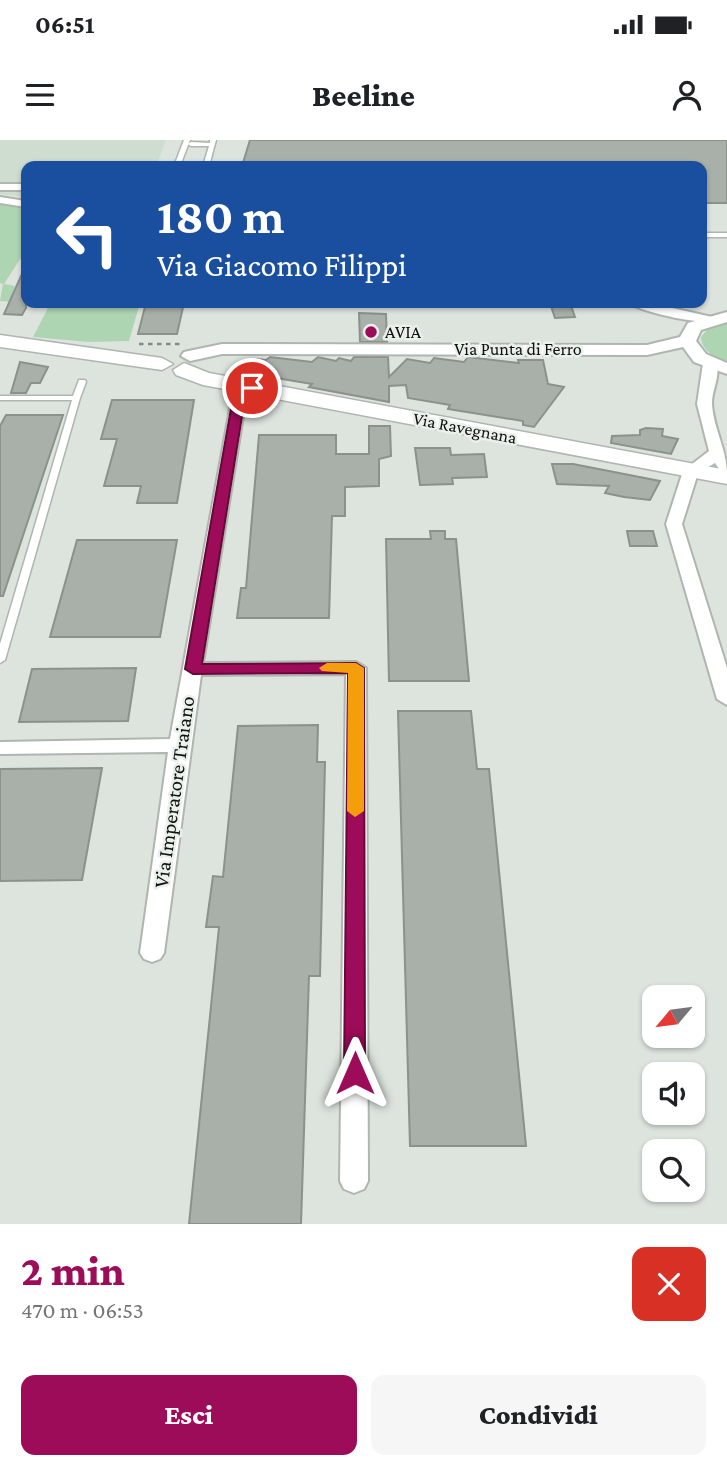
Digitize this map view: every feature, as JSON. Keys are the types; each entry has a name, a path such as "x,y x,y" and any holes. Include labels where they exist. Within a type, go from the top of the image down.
{"main road":[{"name":"Via Ravegnana","path":"0,341 185,365 252,388 727,477"}],"street":[{"path":"0,187 21,187"},
{"path":"2,200 21,202"},
{"path":"647,308 670,317 712,363"},
{"path":"654,308 686,316 721,318"},
{"name":"Via Punta di Ferro","path":"185,365 222,349 647,350 688,337 721,318"},
{"path":"647,350 712,363"},
{"path":"712,363 709,384 705,390 705,402 716,453 727,469"},
{"path":"709,384 727,378"},
{"name":"Via Imperatore Traiano","path":"152,953 179,745 238,403 252,388"},
{"path":"716,453 691,471 674,524 727,699"},
{"path":"193,669 356,668 354,1181"},
{"path":"0,748 179,745"}],"lane":[{"path":"190,141 213,142 207,161"},
{"path":"180,161 190,141"},
{"path":"184,161 190,141"},
{"path":"707,235 727,235"},
{"path":"0,660 82,382"},
{"path":"0,398 76,398"}],"shaded area":[{"path":"0,140 166,140 158,161 21,161 21,196 0,194"}],"green space":[{"path":"0,204 21,207 21,258 4,284 15,286 12,295 21,295 21,303 0,301 3,284 0,283"},
{"path":"48,308 139,308 129,341 89,342 33,337"},
{"path":"727,323 727,362 707,350 701,337 707,330"}],"building":[{"path":"250,140 727,140 727,203 707,203 707,161 244,161"},
{"path":"21,276 21,308 26,308 22,315 4,314"},
{"path":"145,308 183,308 177,334 138,334"},
{"path":"552,308 572,308 575,317 555,318"},
{"path":"359,313 386,314 387,342 360,342"},
{"path":"270,357 312,362 318,357 351,361 354,357 388,357 389,377 407,359 430,363 434,358 464,362 468,357 519,363 518,360 543,360 548,384 564,387 534,427 523,425 523,421 448,409 450,405 408,398 406,385 389,386 389,402 309,387 312,384 241,372 257,359 266,360"},
{"path":"20,362 48,367 40,383 31,383 26,393 11,393"},
{"path":"112,400 194,400 177,503 137,503 141,486 104,486 117,439 101,439"},
{"path":"6,415 63,415 3,596 0,596 0,426"},
{"path":"369,426 390,426 391,456 379,459 379,486 345,487 345,516 332,516 329,618 237,618 241,588 246,588 259,435 336,435 336,454 369,454"},
{"path":"663,429 662,436 678,439 671,454 611,443 612,436 640,435 640,430"},
{"path":"415,448 450,448 451,455 484,454 487,477 452,478 453,484 420,485"},
{"path":"552,464 573,464 660,481 650,500 624,497 605,493 609,486 557,484"},
{"path":"430,531 445,531 445,539 456,539 469,681 389,681 386,539 431,539"},
{"path":"627,531 653,531 657,546 630,546"},
{"path":"77,540 177,540 160,637 50,637"},
{"path":"136,668 128,721 19,722 32,669"},
{"path":"398,711 471,711 477,769 489,769 526,1146 410,1146"},
{"path":"318,725 317,762 325,762 320,976 309,976 301,1224 189,1224 219,927 206,927 213,876 223,877 238,726"},
{"path":"102,768 82,880 0,881 0,769"}],"slow traffic":[{"path":"327,668 356,668 355,811"}],"place":[{"name":"AVIA","path":"371,332"}],"route":[{"path":"252,388 238,403 193,669 356,668 355,1073"}]}
